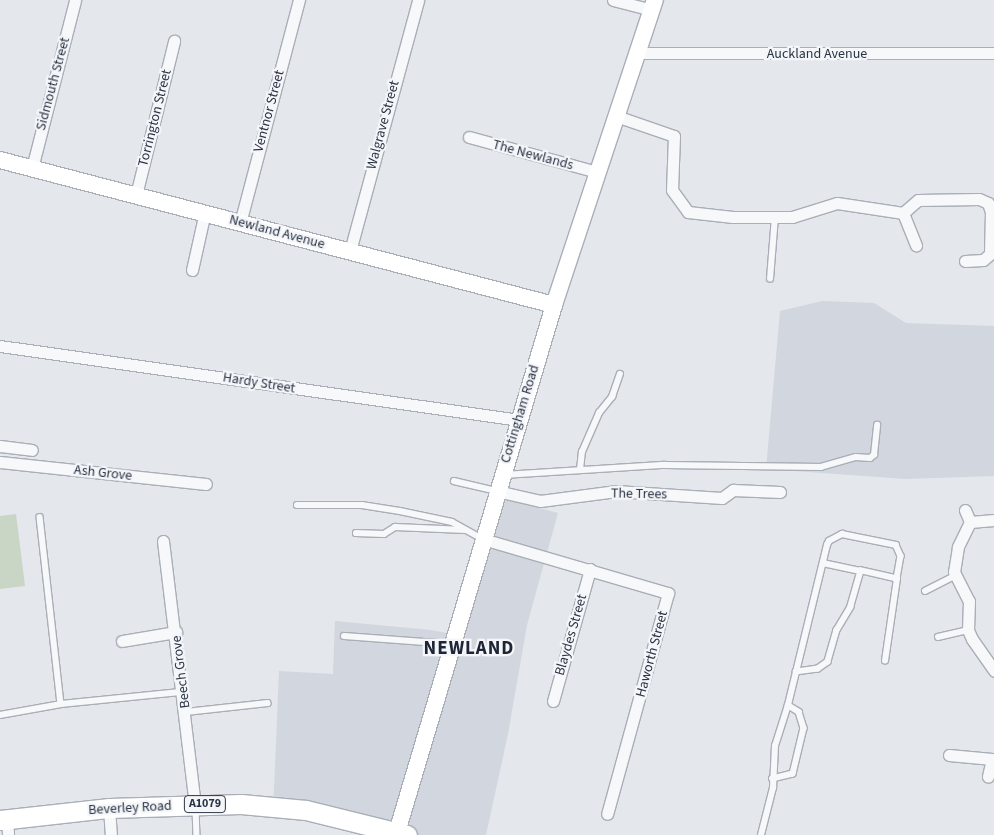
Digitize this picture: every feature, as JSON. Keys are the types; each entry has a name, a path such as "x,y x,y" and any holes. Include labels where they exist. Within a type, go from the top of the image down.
{"main road":[{"name":"Cottingham Road","path":"400,834 452,644 518,420 597,172 654,5"},
{"name":"Newland Avenue","path":"0,160 205,212 240,223 554,305"},
{"name":"Beverley Road","path":"5,824 109,808 195,804 306,810 400,834"}],"street":[{"name":"Sidmouth Street","path":"32,168 75,0"},
{"name":"Ventnor Street","path":"240,223 298,0"},
{"name":"Walgrave Street","path":"350,251 418,0"},
{"path":"613,0 654,5"},
{"name":"Torrington Street","path":"136,195 174,41"},
{"name":"Auckland Avenue","path":"639,53 994,53"},
{"path":"616,116 674,136 672,190 688,212 792,217 837,203 903,213 918,200 979,199 988,203 992,224 990,254 983,260 965,261"},
{"name":"The Newlands","path":"469,137 597,172"},
{"path":"192,270 205,212"},
{"path":"903,213 916,246"},
{"name":"Hardy Street","path":"0,346 518,420"},
{"path":"0,446 32,450"},
{"name":"Ash Grove","path":"0,462 206,484"},
{"name":"The Trees","path":"497,491 540,501 616,491 722,498 733,490 780,492"},
{"path":"965,510 970,522 954,561 955,576 969,601 968,630 994,671"},
{"path":"970,522 994,520"},
{"name":"Haworth Street","path":"483,539 668,593 608,814"},
{"name":"Beech Grove","path":"163,541 184,692 195,804"},
{"name":"Blaydes Street","path":"553,701 590,569"},
{"path":"122,641 176,632"},
{"path":"949,756 993,759 988,777"},
{"path":"109,808 111,835"}],"lane":[{"path":"770,279 774,217"},
{"path":"580,470 582,452 599,413 612,397 620,374"},
{"path":"502,475 665,465 821,466 856,457 870,458 874,455 878,425"},
{"path":"454,481 497,491"},
{"path":"297,505 362,505 400,511 452,522 483,539"},
{"path":"40,517 61,704"},
{"path":"356,533 384,534 394,527 465,530"},
{"path":"761,835 774,779 775,746 788,705 829,541 836,535 893,544 901,556 885,661"},
{"path":"823,563 897,579"},
{"path":"796,672 818,669 831,658 837,630 849,612 861,572"},
{"path":"925,591 955,576"},
{"path":"938,637 968,630"},
{"path":"344,636 452,644"},
{"path":"0,715 61,704 184,692"},
{"path":"186,712 268,703"},
{"path":"774,779 793,774 804,728 802,717 788,705"},
{"path":"195,804 198,835"}],"shaded area":[{"path":"822,301 874,303 906,323 994,326 994,476 906,479 766,469 780,311"},
{"path":"506,499 558,513 527,625 508,734 486,835 373,835 273,813 279,671 333,674 335,621 431,630 463,636"}],"green space":[{"path":"16,514 25,586 0,589 0,516"}],"district":[{"name":"NEWLAND","path":"469,649"}]}
